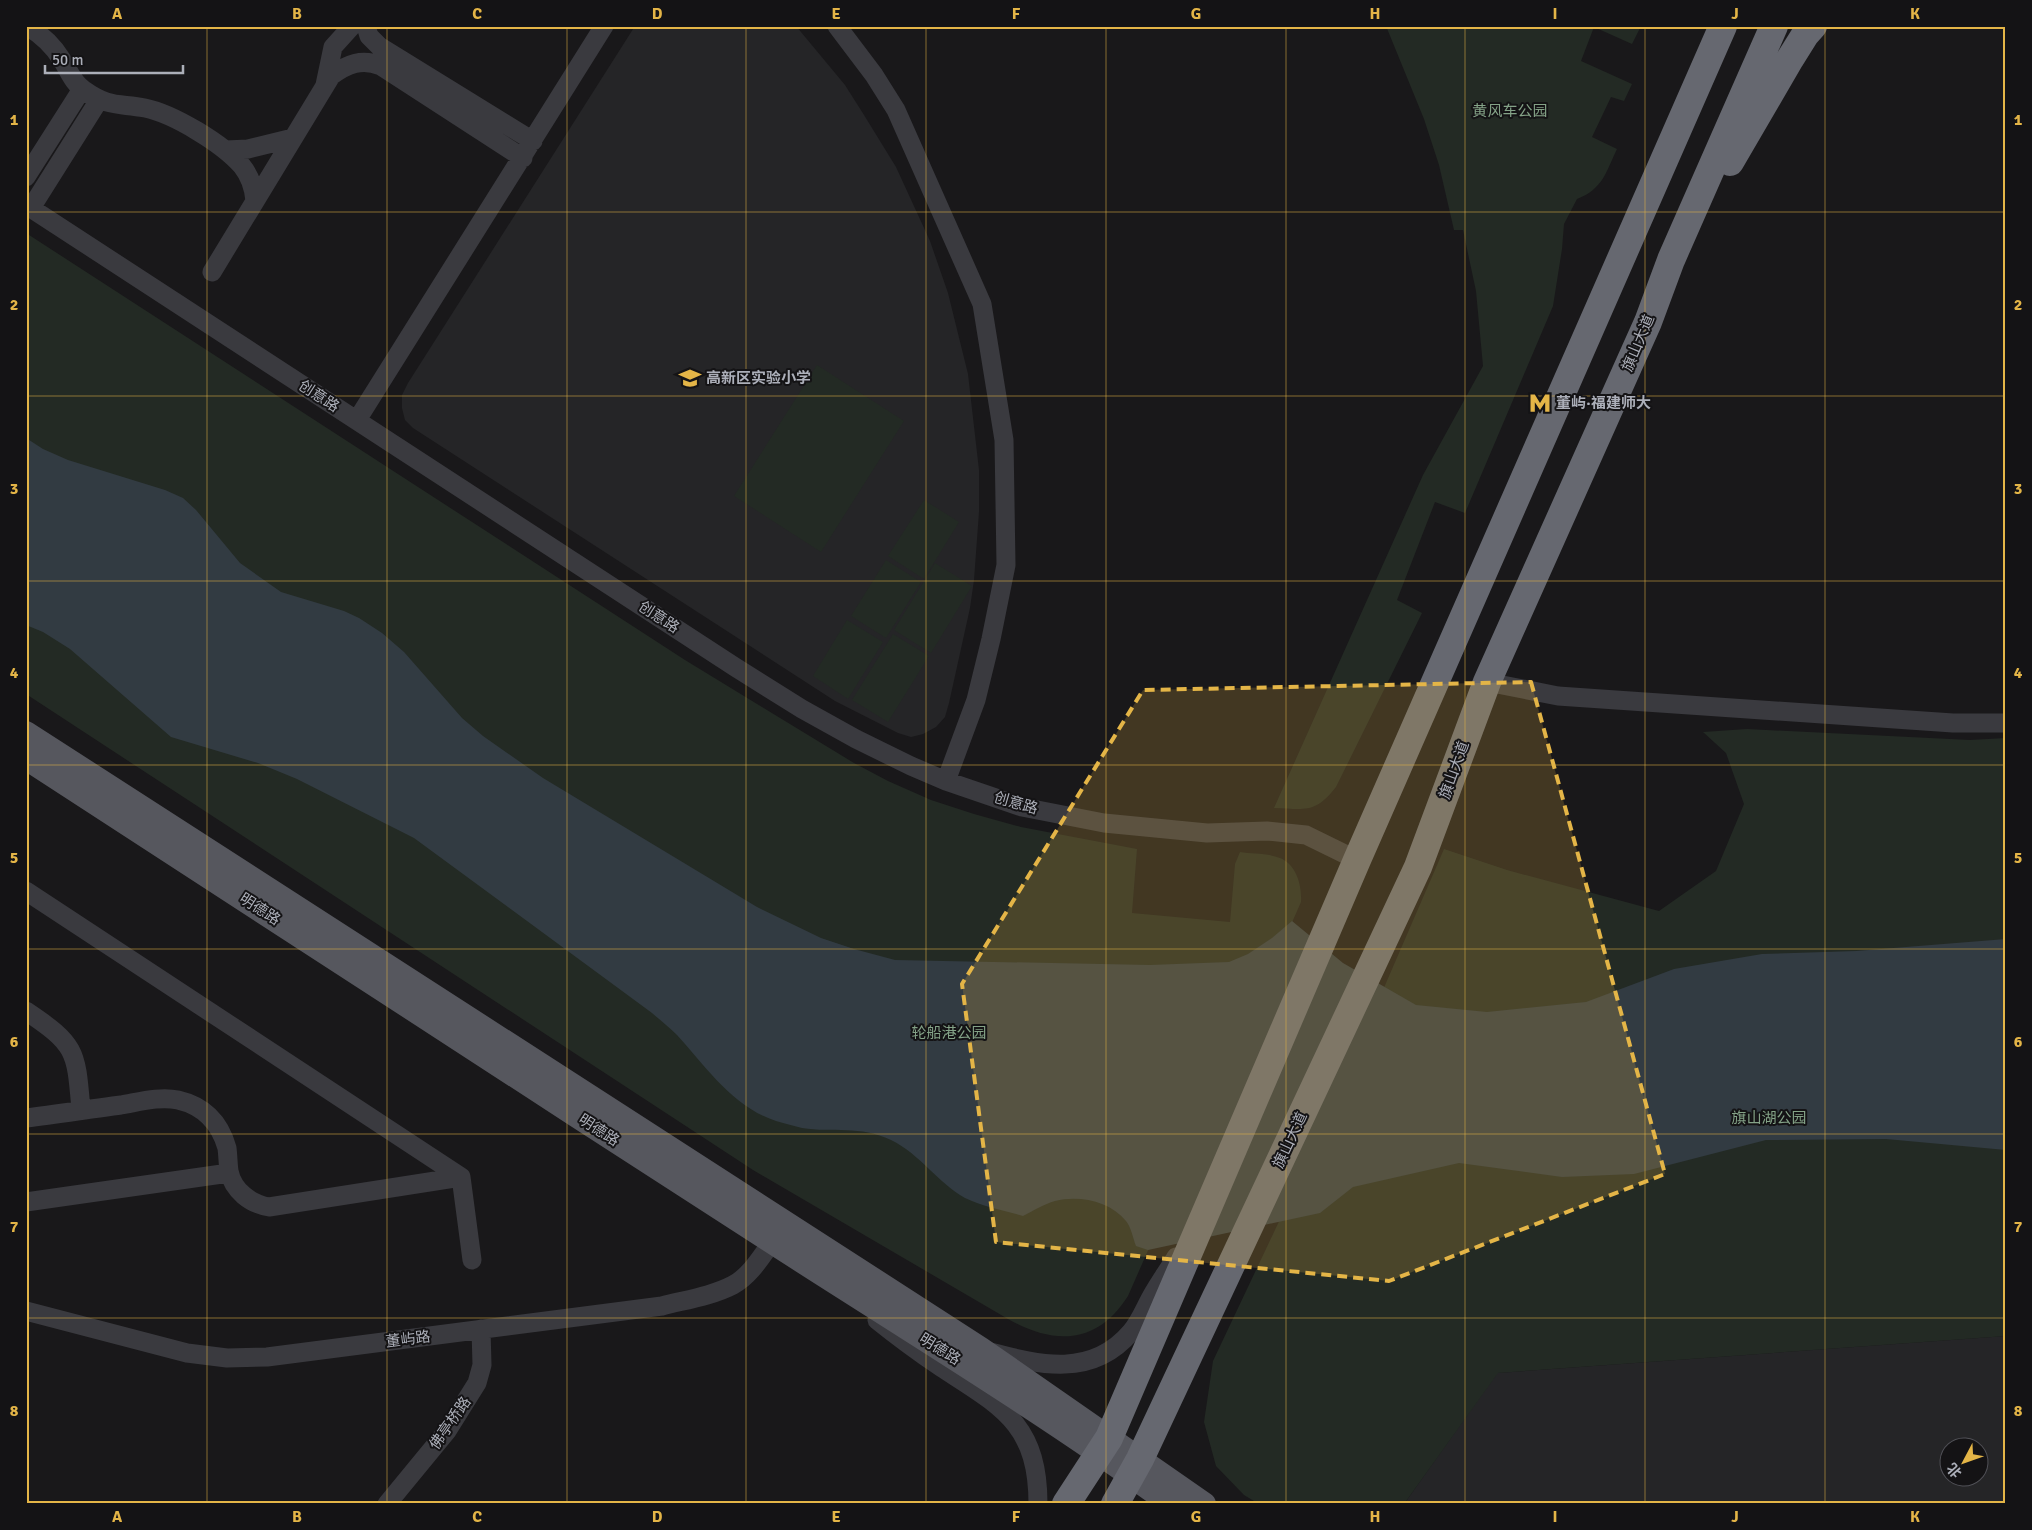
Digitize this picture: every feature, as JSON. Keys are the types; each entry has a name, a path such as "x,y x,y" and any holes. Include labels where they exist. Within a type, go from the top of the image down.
{"highway":[{"path":"1695,87 1707,26"},
{"path":"1066,1504 1104,1445 1357,860 1723,26"},
{"name":"旗山大道","path":"1115,1504 1136,1467 1418,867 1487,682 1648,322 1671,260 1774,26"},
{"path":"1671,260 1757,118 1805,34 1813,26"}],"main road":[{"path":"26,733 981,1350 1104,1445"},
{"name":"明德路","path":"26,758 772,1242 1104,1445 1136,1467 1204,1504"},
{"name":"明德路","path":"1136,1467 1171,1504"}],"street":[{"path":"27,26 46,39 62,60 74,82 99,100 118,106 145,108 161,113 183,123 226,150 243,168 254,188 255,201"},
{"path":"325,86 333,47 352,26"},
{"path":"366,26 369,36 379,46 533,142"},
{"path":"357,420 604,26"},
{"path":"837,26 874,75 896,110 982,304 1004,440 1006,565 992,639 976,700 946,781"},
{"path":"212,272 331,76 354,63 372,62 523,158"},
{"path":"26,177 82,89"},
{"path":"29,207 99,100"},
{"path":"226,150 248,149 293,138"},
{"name":"创意路","path":"29,207 802,709 856,739 946,781 1022,806 1104,823 1207,833 1267,831 1306,836 1357,860"},
{"path":"1487,682 1558,696 1953,723 2006,723"},
{"path":"26,891 461,1177 472,1260"},
{"path":"26,1011 61,1036 72,1052 78,1069 81,1110"},
{"path":"26,1118 169,1099 194,1106 204,1110 214,1120 222,1134 227,1150 230,1173 238,1189 247,1199 257,1205 269,1207 461,1177"},
{"path":"26,1202 230,1173"},
{"path":"981,1350 1034,1363 1052,1364 1076,1364 1109,1351 1131,1332 1209,1205"},
{"path":"772,1242 926,1358 1005,1411 1015,1422 1032,1456 1038,1504"},
{"name":"董屿路","path":"26,1311 187,1353 227,1358 266,1356 662,1306 702,1296 733,1285 752,1269 772,1242"},
{"name":"佛亭桥路","path":"387,1504 448,1431 477,1383 482,1364 481,1329"}],"highlighted area":[{"path":"1531,682 1665,1174 1389,1281 996,1242 962,984 1143,690"}],"shaded area":[{"name":"高新区实验小学","path":"635,26 796,26 845,85 864,115 896,167 930,241 948,293 968,374 979,470 979,512 970,608 949,703 945,717 936,727 923,734 911,737 898,733 835,701 413,428 405,420 402,408 402,395 408,383"},
{"path":"26,438 43,449 68,460 165,490 183,498 196,510 240,563 281,592 344,611 382,633 404,652 462,718 483,736 543,778 757,907 821,938 895,960 1150,965 1229,962 1248,954 1272,938 1292,921 1343,963 1416,1005 1487,1012 1586,1002 1674,969 1762,954 1856,951 2006,939 2006,1150 1886,1139 1766,1140 1634,1174 1562,1177 1459,1163 1353,1187 1320,1213 1148,1250 1136,1246 1129,1226 1119,1214 1094,1201 1064,1199 1055,1201 1023,1216 979,1204 955,1192 911,1153 880,1135 857,1131 802,1128 776,1121 746,1106 721,1085 677,1035 652,1013 414,838 297,779 258,763 171,737 70,649 43,632 26,625"},
{"path":"2006,1336 2006,1504 1404,1504 1497,1373"}],"green space":[{"name":"黄风车公园","path":"1386,26 1641,26 1632,44 1594,27 1581,61 1632,84 1624,101 1611,97 1592,137 1617,149 1603,179 1593,190 1577,199 1564,224 1553,306 1465,513 1435,502 1397,600 1422,613 1336,787 1329,796 1315,806 1302,809 1274,808 1423,475 1483,366 1476,291 1463,230 1454,230 1439,165 1424,119"},
{"name":"轮船港公园","path":"26,233 685,660 854,763 931,800 974,814 1021,827 1137,849 1132,913 1230,922 1235,864 1240,852 1265,854 1286,861 1297,877 1301,889 1301,902 1128,1296 1116,1312 1103,1324 1089,1332 1074,1336 1042,1333 1008,1319 753,1170 26,694"},
{"path":"817,365 904,421 821,552 734,496"},
{"path":"924,500 959,522 924,579 888,556"},
{"path":"886,560 921,582 886,638 851,616"},
{"path":"935,563 972,586 931,653 894,630"},
{"path":"847,620 883,642 848,699 813,676"},
{"path":"893,634 929,656 888,722 852,700"},
{"name":"旗山湖公园","path":"1747,729 1970,740 2006,738 2006,1336 1498,1373 1404,1504 1259,1504 1244,1495 1216,1466 1204,1422 1213,1361 1325,1124 1444,849 1507,870 1659,911 1716,871 1744,804 1726,753 1703,732"}],"place":[{"name":"高新区实验小学","path":"690,378"},
{"name":"董屿·福建师大","path":"1540,403"}]}
